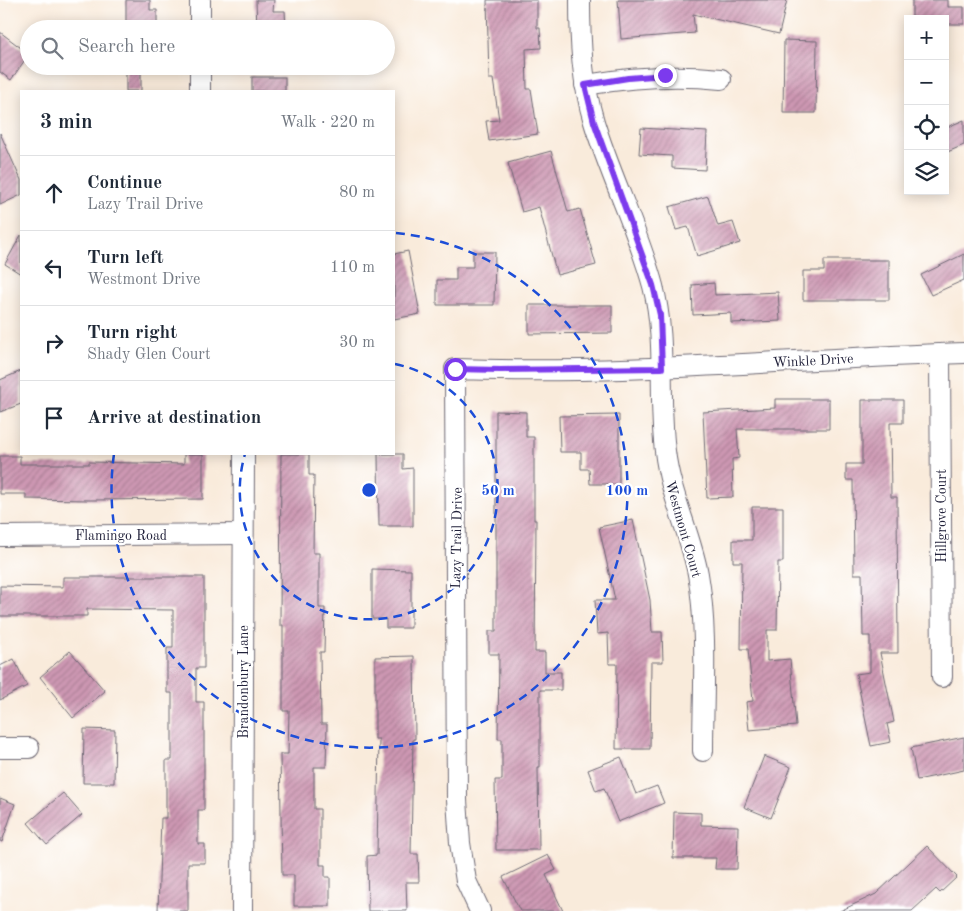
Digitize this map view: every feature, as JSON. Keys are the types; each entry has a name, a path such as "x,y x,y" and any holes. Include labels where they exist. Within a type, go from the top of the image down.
{"street":[{"path":"200,0 200,20"},
{"name":"Westmont Court","path":"580,0 581,52 585,85 594,122 653,285 660,315 664,450 669,481 696,564 703,606 703,751"},
{"path":"200,75 200,90"},
{"path":"585,85 628,78 665,75 721,79"},
{"name":"Winkle Drive","path":"662,368 964,353"},
{"name":"Hillgrove Court","path":"940,354 942,678"},
{"name":"Lazy Trail Drive","path":"480,911 466,881 460,843 457,800 455,369 662,368"},
{"name":"Brandonbury Lane","path":"242,911 242,534 244,455"},
{"name":"Flamingo Road","path":"0,536 242,534"},
{"path":"0,748 29,748"}],"building":[{"path":"126,0 150,0 150,10 157,10 157,20 126,20"},
{"path":"256,0 274,0 273,11 285,11 286,20 257,20"},
{"path":"487,0 537,0 537,28 540,28 541,48 526,49 527,89 531,89 538,134 489,141 486,121 499,120 493,79 489,79"},
{"path":"618,0 787,0 779,34 693,14 695,33 621,39"},
{"path":"912,0 948,0 948,7 964,7 964,24 949,24 949,15 912,15"},
{"path":"0,32 20,47 20,67 11,80 0,72"},
{"path":"784,40 817,41 816,113 783,113"},
{"path":"126,75 141,75 141,90 126,90"},
{"path":"252,77 285,77 285,90 252,90"},
{"path":"964,120 964,145 949,151 949,150 949,126"},
{"path":"641,128 707,132 705,170 672,168 672,156 639,154"},
{"path":"0,133 20,178 20,195 0,205"},
{"path":"551,151 568,212 580,209 596,265 557,275 539,207 522,212 508,163"},
{"path":"708,196 718,226 733,222 740,243 697,256 688,227 676,230 669,207"},
{"path":"20,237 20,273 5,264"},
{"path":"408,251 420,314 395,319 395,254"},
{"path":"473,252 495,252 494,305 437,305 437,280 456,280 456,267 473,267"},
{"path":"964,254 964,280 931,295 921,275"},
{"path":"824,260 889,260 889,300 803,300 803,271 824,271"},
{"path":"714,283 715,295 778,292 780,321 731,323 731,313 693,315 692,285"},
{"path":"529,305 612,305 612,333 529,334"},
{"path":"20,371 20,404 0,412 0,380"},
{"path":"775,399 829,399 829,429 737,429 739,458 732,459 733,497 707,498 703,412 775,408"},
{"path":"862,400 903,400 903,423 890,423 891,497 897,497 898,653 880,653 894,722 887,724 891,742 871,746 856,674 870,672 870,636 863,636 862,574 854,574 853,480 846,480 846,464 862,464"},
{"path":"496,411 526,412 526,437 534,437 534,520 536,520 535,652 545,652 545,672 561,672 561,690 540,690 540,767 538,767 539,850 496,850 495,780 502,780 502,739 498,739 499,654 489,654 489,631 496,631"},
{"path":"619,415 619,484 590,484 589,469 581,469 581,452 560,452 559,416"},
{"path":"403,454 403,469 413,468 413,526 379,526 378,455"},
{"path":"184,455 203,455 203,499 26,499 26,494 0,494 0,456 20,456 20,464 89,464 89,462 184,464"},
{"path":"281,455 309,455 309,475 314,475 313,553 319,553 319,608 325,608 324,652 320,652 321,724 327,724 326,767 314,767 314,809 320,809 320,865 325,865 325,877 330,877 330,906 294,906 294,875 282,875 280,754 288,754 289,711 283,711 283,625 280,625"},
{"path":"752,507 783,507 783,562 778,562 777,630 767,630 767,661 790,659 796,726 749,730 746,702 753,701 748,649 741,649 742,562 733,562 733,540 752,540"},
{"path":"633,520 650,600 652,632 662,632 663,662 651,662 650,749 616,749 617,664 609,664 608,633 597,634 595,600 615,600 599,527"},
{"path":"372,569 411,570 411,628 386,628 386,619 372,619"},
{"path":"63,577 204,577 204,668 196,668 196,702 204,702 204,810 198,810 198,844 205,844 205,863 188,863 188,911 158,911 161,818 166,818 166,760 172,760 172,693 167,693 167,648 173,648 173,610 87,609 87,616 0,616 0,586 63,587"},
{"path":"70,651 105,691 73,718 40,677"},
{"path":"414,656 415,739 413,739 411,854 418,854 419,882 406,882 407,911 368,911 367,856 377,855 379,739 375,739 375,657"},
{"path":"14,659 27,686 0,700 0,666"},
{"path":"84,729 115,730 114,783 83,783"},
{"path":"964,737 964,770 917,780 911,748"},
{"path":"764,756 791,767 771,818 744,807"},
{"path":"621,757 636,794 657,786 664,803 618,822 604,788 596,791 588,770"},
{"path":"63,793 82,815 47,845 28,823"},
{"path":"0,798 15,804 2,842 0,841"},
{"path":"674,812 701,813 701,825 738,826 737,869 715,869 716,858 673,858"},
{"path":"927,846 957,877 940,893 936,889 912,911 840,911 876,894"},
{"path":"548,855 556,870 546,875 563,911 520,911 503,877"}],"route":[{"path":"455,369 662,368 660,315 653,285 594,122 585,85 628,78 665,75"}]}
